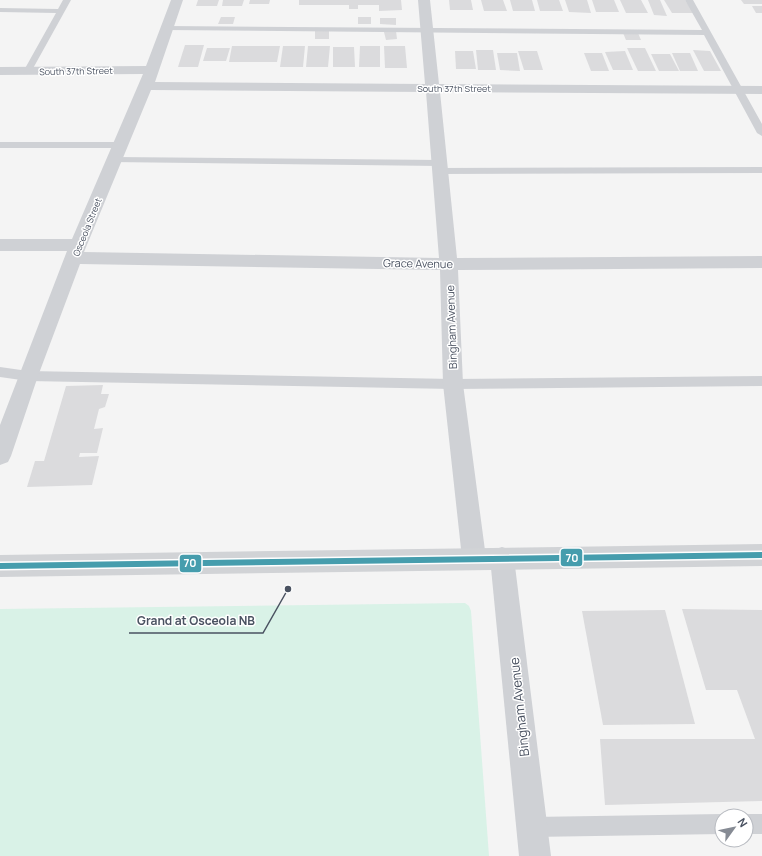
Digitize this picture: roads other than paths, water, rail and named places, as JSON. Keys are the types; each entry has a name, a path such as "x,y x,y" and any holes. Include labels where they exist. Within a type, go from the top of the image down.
{"main road":[{"path":"0,566 762,555"}],"street":[{"name":"Osceola Street","path":"0,456 28,376 76,252 149,78 177,0"},
{"name":"Bingham Avenue","path":"424,0 431,88 449,264 453,384 474,558"},
{"name":"South 37th Street","path":"0,71 431,88 762,90"},
{"name":"Grace Avenue","path":"0,245 76,252 449,264 762,262"},
{"name":"Bingham Avenue","path":"502,558 535,856"}],"lane":[{"path":"27,72 67,0"},
{"path":"689,0 762,133"},
{"path":"0,10 61,11"},
{"path":"166,28 707,33"},
{"path":"0,145 118,153 439,167 762,170"},
{"path":"0,372 13,372 28,376 453,384 762,381"},
{"path":"532,826 714,824"}],"place":[{"name":"Grand at Osceola NB","path":"288,589"}]}
